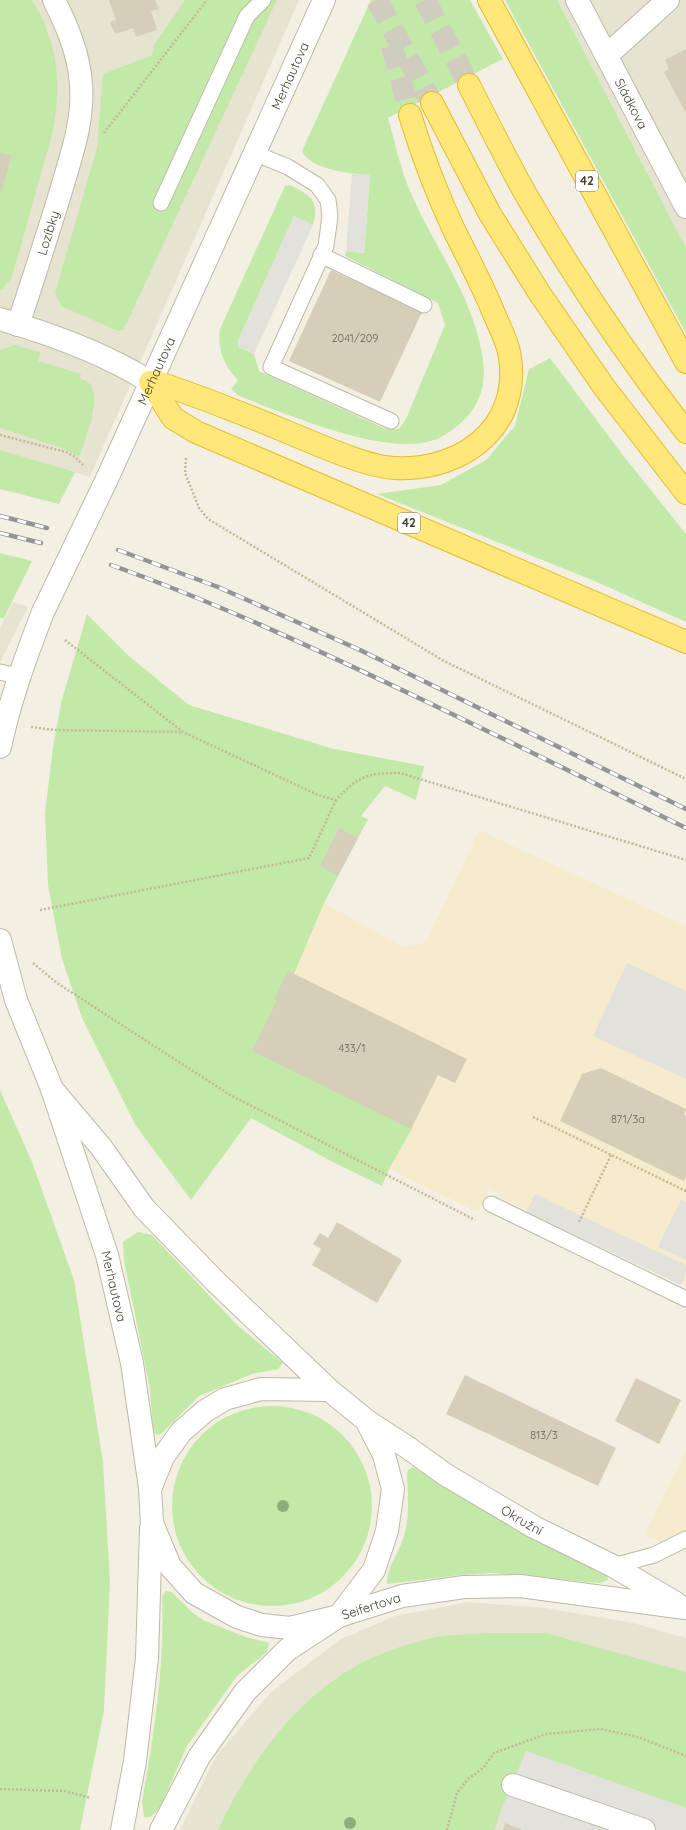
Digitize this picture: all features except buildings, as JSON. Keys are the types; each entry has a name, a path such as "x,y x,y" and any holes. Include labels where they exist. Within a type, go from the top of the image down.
{"highway":[{"name":"42","path":"488,0 686,362"},
{"path":"469,85 525,192 576,276 637,369 686,432"},
{"path":"432,103 490,214 540,294 604,388 686,493"},
{"path":"150,382 157,382 210,400 318,444 373,464 394,468 414,468 447,460 467,452 485,438 505,410 509,396 511,382 509,353 506,341 482,284 431,178 410,114"},
{"name":"42","path":"150,382 173,418 196,432 686,642"}],"street":[{"name":"Lozíbky","path":"54,0 68,28 80,70 81,99 75,142 46,240 9,322 107,358 150,382"},
{"name":"Merhautova","path":"0,746 5,721 9,674 43,612 106,481 324,0"},
{"name":"Sládkova","path":"576,0 686,207"},
{"path":"606,56 668,0"},
{"name":"Merhautova","path":"0,940 16,1000 52,1089 107,1256 132,1363 150,1489 152,1523"},
{"name":"Merhautova","path":"52,1089 101,1147 144,1208 216,1282 329,1390"},
{"path":"150,1489 163,1457 181,1432 205,1411 224,1399 261,1388 329,1390"},
{"name":"Okružní","path":"329,1390 366,1420 446,1475 534,1527 613,1566 685,1608"},
{"path":"152,1523 170,1566 194,1593 237,1617 262,1625 290,1628 339,1616 374,1570 387,1531 393,1489 384,1455 366,1420"},
{"path":"122,1830 135,1761 147,1658 152,1523"},
{"name":"Seifertova","path":"161,1830 199,1757 245,1692 287,1650 339,1616 402,1596 464,1587 520,1586 685,1608"},
{"path":"512,1784 644,1830"}],"lane":[{"path":"161,203 247,16 263,0"},
{"path":"254,153 288,167 317,185 328,200 330,216 326,246 271,367 391,421"},
{"path":"321,255 424,305"},
{"path":"490,1204 686,1299"},
{"path":"613,1566 654,1555 686,1540"}],"path":[{"path":"75,142 104,133 208,0"},
{"path":"0,435 66,452 75,457 84,467"},
{"path":"186,458 185,473 199,508 208,519 444,661 686,779"},
{"path":"65,640 184,732 318,795 336,800"},
{"path":"31,727 55,730 184,732"},
{"path":"40,910 308,858 336,800 352,784 372,774 400,773 686,860"},
{"path":"28,959 57,983 230,1095 481,1224 490,1204"},
{"path":"533,1117 686,1191"},
{"path":"570,1242 611,1155"},
{"path":"447,1830 457,1793 468,1779 483,1768 494,1753 546,1734 600,1729 638,1737 686,1756"},
{"path":"0,1790 64,1791 91,1798"}],"shaded area":[{"path":"0,0 299,0 90,477 0,450"},
{"path":"505,0 686,0 686,333"},
{"path":"352,174 370,175 364,253 346,251"},
{"path":"294,216 313,225 254,354 238,347 238,341"},
{"path":"13,602 28,607 0,663 0,628"},
{"path":"479,830 686,926 686,1284 504,1199 489,1188 478,1212 389,1169 413,1127 257,1051 294,974 324,903 403,947 426,942"},
{"path":"627,963 686,991 686,1079 593,1036"},
{"path":"535,1194 686,1265 686,1274 681,1285 526,1212"},
{"path":"681,1200 686,1202 686,1260 658,1247"},
{"path":"686,1450 686,1550 644,1535"},
{"path":"469,1602 546,1608 633,1623 686,1638 686,1830 180,1830 216,1756 271,1692 341,1639 395,1616"},
{"path":"526,1751 686,1808 686,1830 604,1830 598,1828 597,1830 524,1830 497,1820"}],"green space":[{"path":"0,0 32,0 48,31 56,63 57,96 53,131 12,277 3,289 0,290"},
{"path":"185,0 277,0 124,329 118,331 61,306 55,293 97,148 103,74 152,55 154,45"},
{"path":"371,0 470,0 503,59 388,118 406,182 467,304 480,344 484,364 481,392 473,410 452,430 441,437 416,444 392,443 365,439 338,432 239,396 231,389 238,380 225,363 219,336 220,329 285,186 290,185 308,195 312,199 315,210 313,225 294,216 238,341 238,347 254,354 259,371 386,429 399,429 406,419 445,325 438,303 345,256 346,251 364,253 370,175 353,174 322,167 314,163 302,151"},
{"path":"505,0 557,0 686,248 686,333"},
{"path":"14,345 41,352 38,361 81,374 80,378 91,385 94,394 93,412 79,457 62,448 0,428 0,350"},
{"path":"550,358 622,454 686,534 686,622 590,579 377,494 441,485 486,460 515,426 529,369"},
{"path":"0,450 75,472 59,504 0,489"},
{"path":"0,553 32,561 4,618 0,618"},
{"path":"87,614 130,657 189,705 334,749 424,766 416,800 385,786 361,816 368,819 324,903 294,974 257,1051 413,1127 389,1169 382,1186 329,1160 251,1118 191,1200 136,1126 82,1018 62,959 48,885 45,813 53,747 61,703"},
{"path":"0,1090 32,1162 74,1280 103,1462 110,1581 104,1711 80,1830 0,1830"},
{"path":"138,1232 152,1235 238,1326 283,1363 278,1369 252,1374 199,1396 161,1434 157,1435 153,1431 150,1389 124,1260 123,1242"},
{"path":"272,1406 291,1408 319,1418 335,1429 349,1443 360,1459 364,1468 370,1487 372,1506 370,1525 360,1553 349,1569 335,1583 319,1594 310,1598 291,1604 272,1606 253,1604 225,1594 209,1583 195,1569 184,1553 180,1544 174,1525 172,1506 174,1487 184,1459 195,1443 209,1429 225,1418 234,1414 253,1408"},
{"path":"413,1467 513,1527 607,1576 608,1580 599,1583 491,1573 460,1575 387,1584 387,1578 391,1566 402,1542 406,1528 408,1505 407,1474 408,1470"},
{"path":"166,1591 172,1592 194,1614 205,1621 246,1637 269,1643 267,1652 237,1676 187,1746 162,1803 156,1812 150,1817 144,1817 142,1802 158,1699 162,1648 162,1596"},
{"path":"485,1633 546,1633 686,1672 686,1808 526,1751 494,1830 218,1830 243,1783 274,1738 311,1698 332,1681 363,1662 419,1641 449,1635"}],"tunnel":[{"path":"377,0 432,103"},
{"path":"425,0 469,85"},
{"path":"392,46 410,115"}],"railway":[{"path":"0,516 47,528"},
{"path":"0,533 41,543"},
{"path":"118,550 218,587 360,650 686,809"},
{"path":"111,565 230,611 307,646 456,716 686,828"}]}
